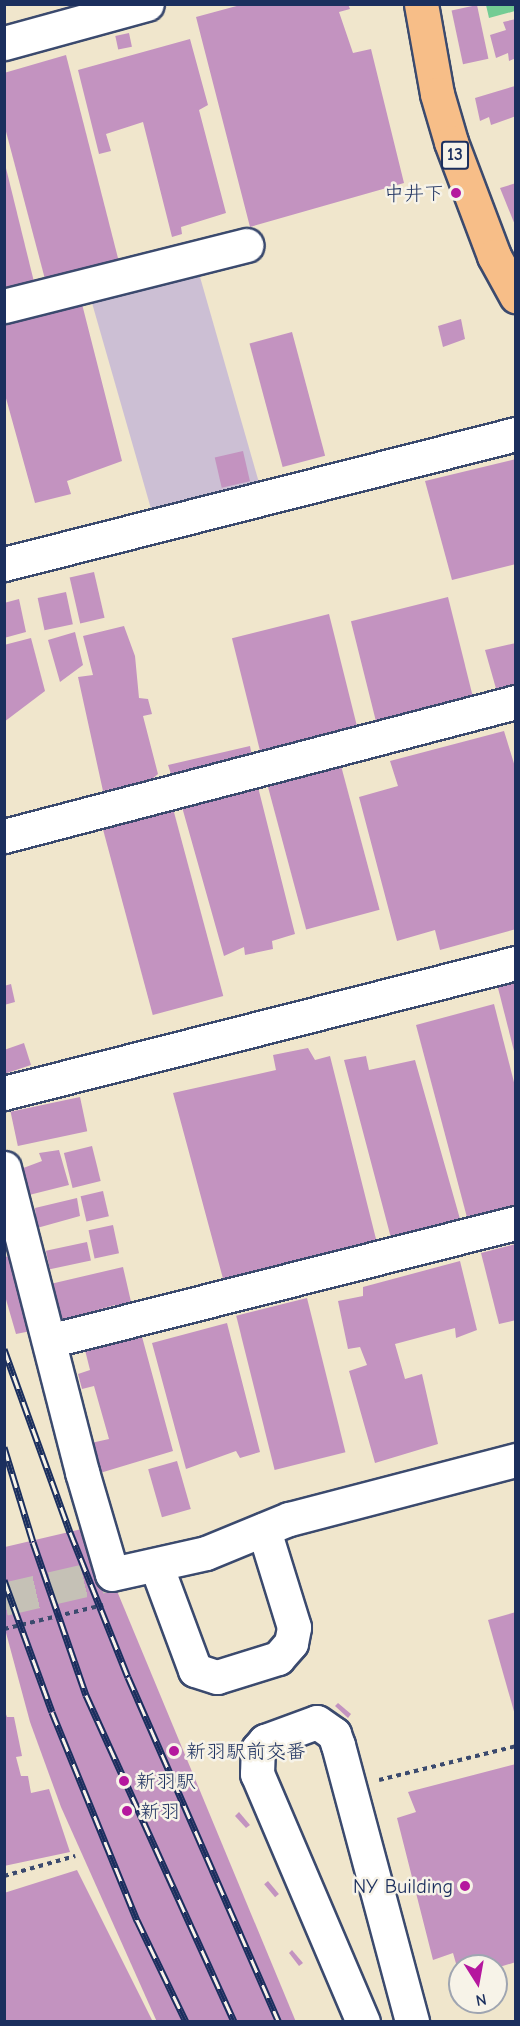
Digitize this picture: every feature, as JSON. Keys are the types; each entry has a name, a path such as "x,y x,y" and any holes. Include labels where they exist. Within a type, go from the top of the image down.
{"main road":[{"name":"13","path":"421,4 437,94 451,142 494,256 516,296"}],"street":[{"path":"4,43 147,4"},
{"path":"4,306 246,245"},
{"path":"4,564 516,434"},
{"path":"4,836 516,702"},
{"path":"4,1093 516,963"},
{"path":"4,1168 110,1589 156,1565 206,1553 288,1519 516,1460"},
{"path":"49,1341 516,1223"},
{"path":"156,1565 195,1670 217,1677 278,1658 291,1643 294,1627 264,1530"},
{"path":"363,2022 257,1774 258,1749 265,1741 317,1722 334,1734 412,2022"}],"path":[{"path":"4,1629 110,1589"},
{"path":"350,1788 516,1746"},
{"path":"4,1875 75,1856"}],"shaded area":[{"path":"198,270 259,484 153,515 91,301"}],"green space":[{"path":"486,5 515,5 515,11 489,18"}],"building":[{"path":"244,4 348,4 350,9 339,12 353,53 371,49 404,183 250,227 196,17"},
{"path":"477,5 488,59 463,64 452,10"},
{"path":"516,19 516,58 509,61 508,53 496,58 490,35 506,30 503,22"},
{"path":"129,33 132,47 118,50 115,36"},
{"path":"190,39 208,105 199,110 226,213 181,227 182,234 172,237 143,122 106,134 111,151 99,154 78,70"},
{"path":"66,55 119,262 46,283 4,124 4,73"},
{"path":"515,86 516,116 491,125 489,117 480,121 475,98"},
{"path":"4,160 35,286 4,294"},
{"path":"516,183 516,225 515,225 500,188"},
{"path":"82,304 122,461 67,481 71,494 35,503 4,391 4,325"},
{"path":"461,319 465,339 443,347 438,326"},
{"path":"292,332 325,456 283,467 249,343"},
{"path":"243,451 250,481 222,488 215,458"},
{"path":"516,459 516,564 452,580 425,481"},
{"path":"94,572 105,618 80,623 70,578"},
{"path":"66,592 73,624 44,630 38,598"},
{"path":"448,597 474,700 377,724 351,621"},
{"path":"19,599 26,632 4,638 4,603"},
{"path":"329,614 358,729 261,754 232,638"},
{"path":"124,626 135,656 139,698 148,699 152,714 143,716 158,774 151,780 103,791 78,677 93,675 83,636"},
{"path":"75,632 83,665 60,682 48,640"},
{"path":"31,638 45,691 4,722 4,645"},
{"path":"516,643 516,688 497,692 485,650"},
{"path":"504,731 516,770 516,929 440,950 435,930 397,941 359,797 398,786 390,761"},
{"path":"250,746 253,762 174,783 168,765"},
{"path":"340,762 380,910 306,929 267,782"},
{"path":"258,787 295,934 272,941 273,949 245,955 244,947 224,956 182,807"},
{"path":"171,801 223,996 153,1015 100,820"},
{"path":"516,980 516,1054 515,1055 497,984"},
{"path":"11,984 15,1002 4,1005 4,986"},
{"path":"494,1004 516,1090 516,1212 469,1225 416,1025"},
{"path":"24,1043 31,1065 4,1074 4,1050"},
{"path":"308,1048 315,1060 330,1056 377,1243 225,1286 173,1093 276,1070 273,1055"},
{"path":"366,1056 369,1070 415,1060 460,1219 391,1238 344,1060"},
{"path":"80,1097 87,1131 18,1146 11,1112"},
{"path":"92,1146 101,1181 73,1188 64,1153"},
{"path":"59,1150 69,1185 25,1196 18,1170 42,1161 39,1153"},
{"path":"103,1191 109,1216 86,1222 81,1196"},
{"path":"77,1198 80,1216 37,1228 35,1208"},
{"path":"113,1225 119,1253 95,1259 89,1230"},
{"path":"87,1242 91,1261 50,1269 46,1251"},
{"path":"516,1244 516,1320 499,1324 481,1253"},
{"path":"10,1256 31,1331 16,1334 5,1296 5,1257"},
{"path":"460,1261 477,1330 456,1338 455,1328 395,1344 405,1379 422,1374 438,1444 375,1463 349,1371 367,1365 360,1347 348,1349 338,1301 363,1296 363,1287"},
{"path":"123,1267 132,1306 117,1312 115,1305 73,1317 73,1323 56,1327 46,1285"},
{"path":"307,1298 345,1452 275,1470 236,1316"},
{"path":"227,1323 260,1452 240,1458 236,1451 186,1469 152,1343"},
{"path":"141,1333 173,1451 100,1473 91,1443 109,1439 94,1386 82,1389 78,1374 90,1370 85,1350"},
{"path":"177,1461 191,1509 162,1517 148,1469"},
{"name":"新羽駅","path":"86,1528 117,1591 296,2022 157,2022 61,1807 30,1722 5,1629 5,1547"},
{"path":"516,1612 516,1715 515,1715 488,1620"},
{"path":"338,1703 351,1714 348,1718 335,1706"},
{"path":"4,1709 7,1717 14,1717 22,1756 16,1757 21,1776 28,1776 31,1793 49,1789 70,1852 4,1866"},
{"name":"NY Building","path":"516,1764 516,1962 508,1964 508,1954 453,1953 433,1960 397,1818 416,1812 408,1792"},
{"path":"239,1812 250,1825 246,1828 235,1816"},
{"path":"77,1870 153,2022 4,2022 4,1893"},
{"path":"268,1881 279,1894 275,1897 264,1884"},
{"path":"292,1950 303,1963 299,1966 289,1953"}],"tunnel":[{"path":"4,1599 112,1574"}],"railway":[{"path":"4,1349 70,1532 128,1677 279,2022"},
{"path":"4,1447 33,1542 86,1695 234,2022"},
{"path":"4,1580 52,1712 137,1920 186,2022"}],"place":[{"name":"中井下","path":"456,193"},
{"name":"新羽駅前交番","path":"174,1751"},
{"name":"新羽駅","path":"124,1781"},
{"name":"新羽","path":"127,1811"},
{"name":"NY Building","path":"465,1886"}]}
